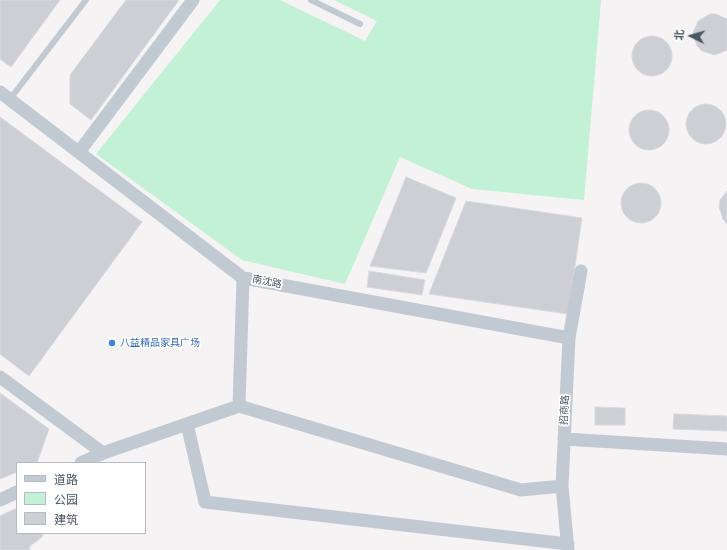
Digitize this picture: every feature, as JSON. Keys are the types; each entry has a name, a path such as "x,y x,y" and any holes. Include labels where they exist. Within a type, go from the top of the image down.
{"street":[{"path":"79,152 193,0"},
{"name":"南沈路","path":"5,95 243,278 569,338"},
{"name":"招商路","path":"568,547 562,486 564,439 569,338 581,271"},
{"path":"238,406 243,278"},
{"path":"0,377 103,453"},
{"path":"83,462 103,453 238,406 521,490 562,486"},
{"path":"187,424 205,502 568,547"},
{"path":"564,439 727,449"},
{"path":"0,500 16,492"}],"lane":[{"path":"5,95 86,0"},
{"path":"310,0 360,24"}],"green space":[{"path":"220,0 280,0 365,41 377,21 334,0 601,0 584,200 472,189 400,157 345,284 242,260 96,154"}],"building":[{"path":"0,0 60,0 11,67 0,59"},
{"path":"126,0 179,0 91,120 70,104 70,75"},
{"path":"710,14 716,14 727,19 727,50 715,55 702,51 697,46 693,33 698,21"},
{"path":"656,36 663,39 669,45 672,56 671,64 663,73 656,76 648,76 641,73 633,64 632,52 635,45 644,37"},
{"path":"710,104 717,107 723,113 726,124 725,132 717,141 710,144 702,144 695,141 687,132 686,120 689,113 698,105"},
{"path":"653,110 660,113 666,119 669,130 668,138 660,147 653,150 645,150 638,147 630,138 629,126 632,119 641,111"},
{"path":"0,117 142,222 29,376 0,354"},
{"path":"406,177 456,198 426,273 370,266"},
{"path":"645,183 652,186 658,192 661,203 660,211 652,220 645,223 637,223 630,220 622,211 621,199 624,192 633,184"},
{"path":"727,191 727,224 723,219 719,207 720,200"},
{"path":"466,201 582,218 568,314 429,294"},
{"path":"369,271 425,280 422,295 367,287"},
{"path":"0,393 49,429 37,462 16,462 16,472 0,479"},
{"path":"595,407 625,408 625,425 595,425"},
{"path":"674,414 727,416 727,431 673,429"},
{"path":"16,508 16,534 42,534 43,536 29,547 30,550 0,550 0,516"}],"place":[{"name":"八益精品家具广场","path":"112,343"}]}
